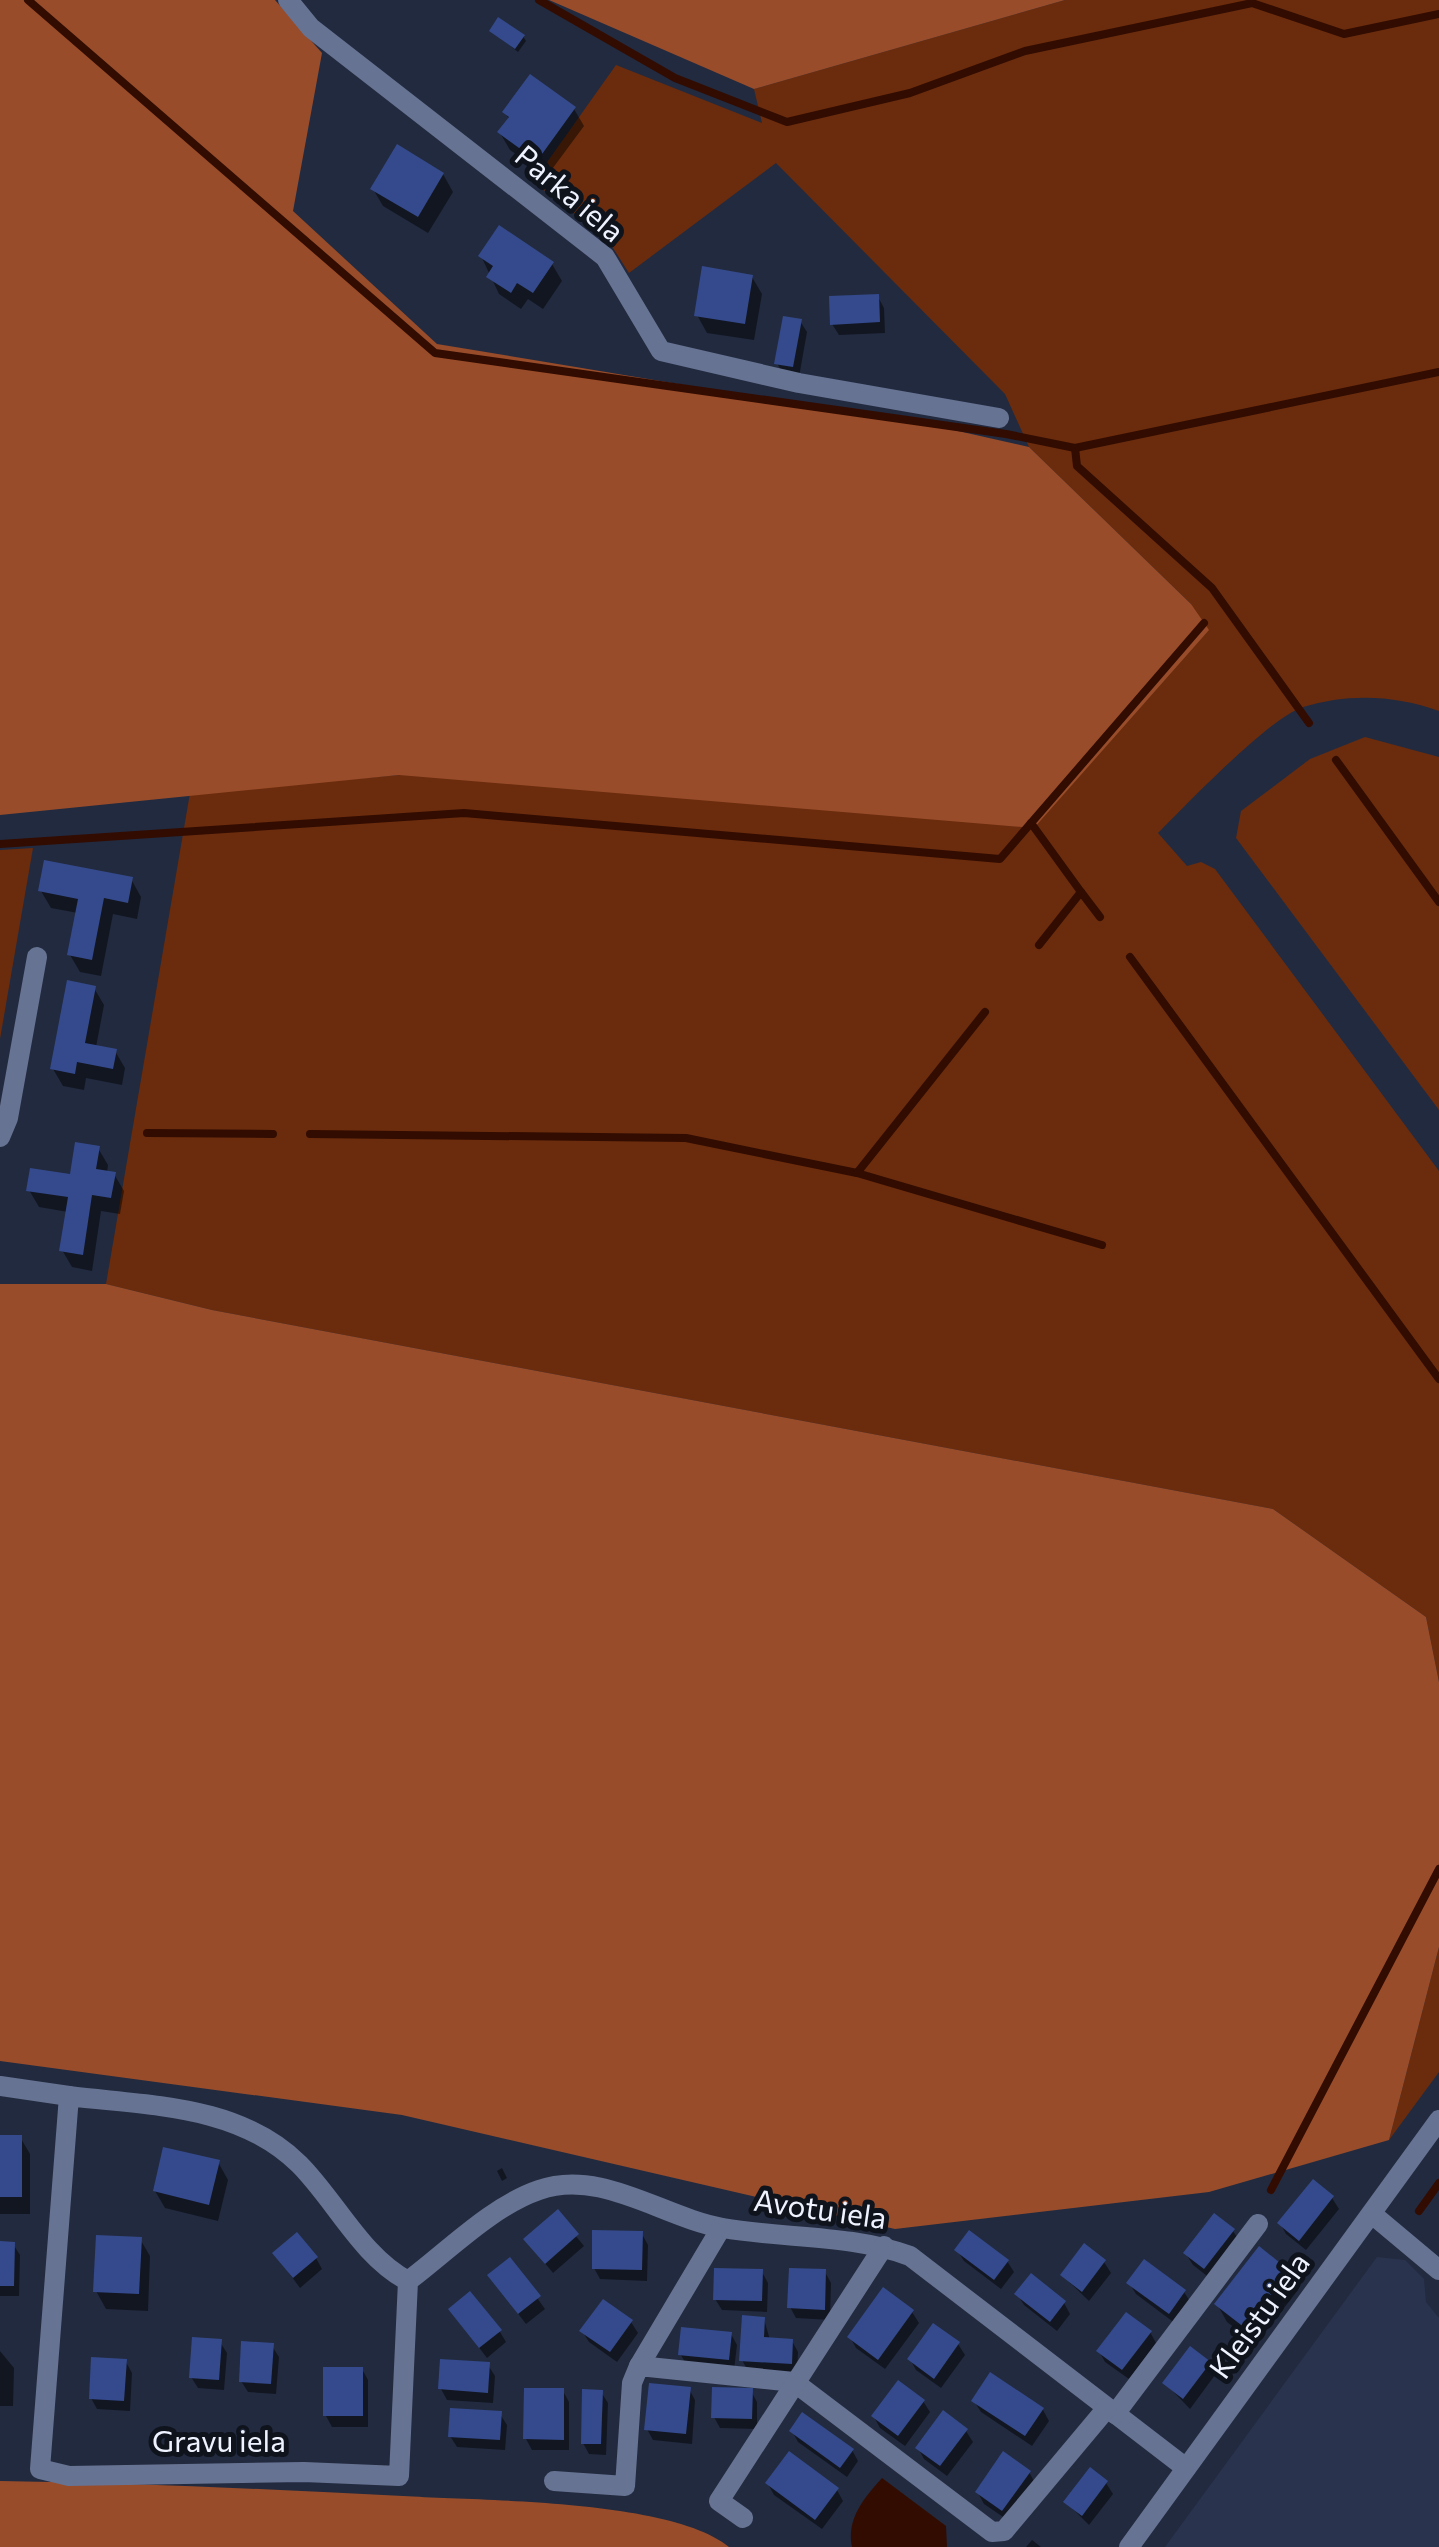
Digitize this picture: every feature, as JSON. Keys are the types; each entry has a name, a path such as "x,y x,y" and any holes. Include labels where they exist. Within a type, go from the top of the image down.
{"street":[{"name":"Parka iela","path":"288,0 310,28 605,257 661,352 800,384 999,418"},
{"path":"0,1136 8,1118 38,957"},
{"path":"0,2086 224,2117 260,2135 297,2162 387,2270 408,2281"},
{"name":"Gravu iela","path":"69,2096 40,2469 69,2476 304,2472 399,2476 408,2281"},
{"name":"Kleistu iela","path":"1129,2547 1439,2120"},
{"name":"Avotu iela","path":"408,2281 514,2202 541,2189 567,2185 599,2187 721,2228 884,2246 910,2256 1186,2468"},
{"path":"1372,2214 1439,2270"},
{"path":"639,2366 794,2382 992,2532 1004,2531 1111,2411 1258,2224"},
{"path":"554,2481 626,2486 632,2383 721,2228"},
{"path":"743,2518 719,2501 884,2246"}],"shaded area":[{"path":"0,0 275,0 322,53 293,211 437,344 949,429 1029,447 1191,604 1209,630 1034,828 399,775 0,815"},
{"path":"549,0 1065,0 754,89"},
{"path":"1065,0 1439,0 1439,711 1372,698 1337,699 1303,707 1250,744 1158,833 1187,866 1201,862 1215,869 1439,1171 1439,1682 1426,1617 1273,1509 212,1310 106,1284 190,793 399,775 1191,604 1029,447 1005,394 776,163 629,273 606,237 533,182 616,65 762,123 754,89"},
{"path":"1365,737 1439,757 1439,1110 1236,838 1241,811 1310,759"},
{"path":"33,848 0,1039 0,850"},
{"path":"0,1284 106,1284 212,1310 1273,1509 1426,1617 1439,1682 1439,1947 1389,2140 1209,2192 895,2229 402,2115 0,2061"},
{"path":"1439,1947 1439,2072 1389,2140"},
{"path":"1377,2257 1405,2260 1424,2279 1426,2302 1439,2318 1439,2547 1165,2547"},
{"path":"882,2478 946,2526 947,2547 852,2547 854,2518"},
{"path":"0,2481 574,2505 665,2519 702,2531 729,2547 0,2547"}],"building":[{"path":"498,17 525,35 515,49 489,31"},
{"path":"530,74 576,107 537,161 497,132 509,117 502,112"},
{"path":"397,144 444,173 418,217 370,189"},
{"path":"499,225 554,262 533,293 517,283 511,293 486,277 493,266 478,256"},
{"path":"702,266 753,275 745,324 694,316"},
{"path":"879,294 880,322 830,325 829,296"},
{"path":"783,316 802,319 793,367 774,364"},
{"path":"44,860 133,877 128,903 104,898 92,960 67,955 78,899 38,891"},
{"path":"67,980 96,986 85,1043 117,1049 113,1069 77,1062 75,1074 50,1069"},
{"path":"75,1142 100,1146 96,1169 116,1172 111,1198 92,1195 83,1255 59,1251 68,1197 26,1191 30,1168 70,1174"},
{"path":"0,2135 22,2135 22,2197 0,2197"},
{"path":"163,2147 220,2160 209,2205 153,2191"},
{"path":"1313,2179 1334,2196 1299,2241 1277,2223"},
{"path":"558,2209 579,2234 545,2264 523,2239"},
{"path":"1214,2213 1235,2229 1204,2269 1183,2253"},
{"path":"592,2230 643,2231 642,2270 592,2269"},
{"path":"969,2230 1009,2260 994,2280 954,2250"},
{"path":"297,2232 318,2257 293,2278 272,2253"},
{"path":"96,2235 142,2237 139,2294 93,2292"},
{"path":"0,2241 15,2242 14,2286 0,2286"},
{"path":"1084,2243 1106,2260 1082,2292 1060,2275"},
{"path":"1259,2246 1290,2271 1245,2328 1214,2304"},
{"path":"510,2257 541,2296 518,2314 487,2275"},
{"path":"1144,2259 1186,2290 1169,2314 1126,2283"},
{"path":"714,2268 763,2269 762,2301 713,2300"},
{"path":"789,2268 826,2269 825,2310 787,2308"},
{"path":"1031,2273 1066,2301 1050,2322 1014,2294"},
{"path":"883,2287 914,2310 878,2360 847,2337"},
{"path":"470,2291 502,2330 479,2348 448,2309"},
{"path":"603,2299 633,2320 610,2352 579,2331"},
{"path":"1126,2312 1152,2331 1122,2370 1096,2351"},
{"path":"742,2315 765,2317 764,2337 793,2339 792,2364 739,2361"},
{"path":"933,2323 960,2342 934,2379 907,2359"},
{"path":"681,2327 732,2332 729,2360 678,2355"},
{"path":"192,2337 222,2339 219,2380 189,2378"},
{"path":"241,2341 274,2343 271,2384 239,2382"},
{"path":"1190,2346 1211,2362 1183,2399 1162,2383"},
{"path":"91,2357 127,2359 124,2401 89,2399"},
{"path":"440,2359 490,2362 488,2393 438,2389"},
{"path":"323,2367 363,2367 363,2416 323,2416"},
{"path":"990,2372 1044,2408 1025,2436 971,2401"},
{"path":"898,2380 925,2400 898,2436 871,2416"},
{"path":"649,2383 691,2387 686,2434 644,2430"},
{"path":"712,2387 753,2388 752,2419 711,2418"},
{"path":"524,2388 564,2388 564,2440 523,2439"},
{"path":"582,2389 603,2390 601,2444 581,2444"},
{"path":"450,2408 502,2411 500,2440 448,2437"},
{"path":"943,2410 968,2429 940,2466 915,2448"},
{"path":"802,2412 854,2449 840,2468 789,2431"},
{"path":"789,2451 839,2488 815,2520 765,2483"},
{"path":"1003,2451 1031,2471 1002,2511 975,2492"},
{"path":"1090,2467 1108,2481 1082,2516 1063,2502"}],"waterway":[{"path":"28,0 435,353 1006,434 1075,448 1439,372"},
{"path":"539,0 675,78 787,122 910,93 1025,51 1252,3 1344,34 1439,14"},
{"path":"1075,448 1077,466 1212,588 1309,723"},
{"path":"0,844 464,813 1000,859 1204,623"},
{"path":"1336,760 1439,902"},
{"path":"1031,823 1081,892 1039,945"},
{"path":"1081,892 1100,917"},
{"path":"1130,957 1439,1379"},
{"path":"310,1134 686,1138 857,1173 985,1012"},
{"path":"147,1133 273,1134"},
{"path":"857,1173 1102,1245"},
{"path":"1271,2190 1439,1869"},
{"path":"1419,2211 1439,2183"}]}
